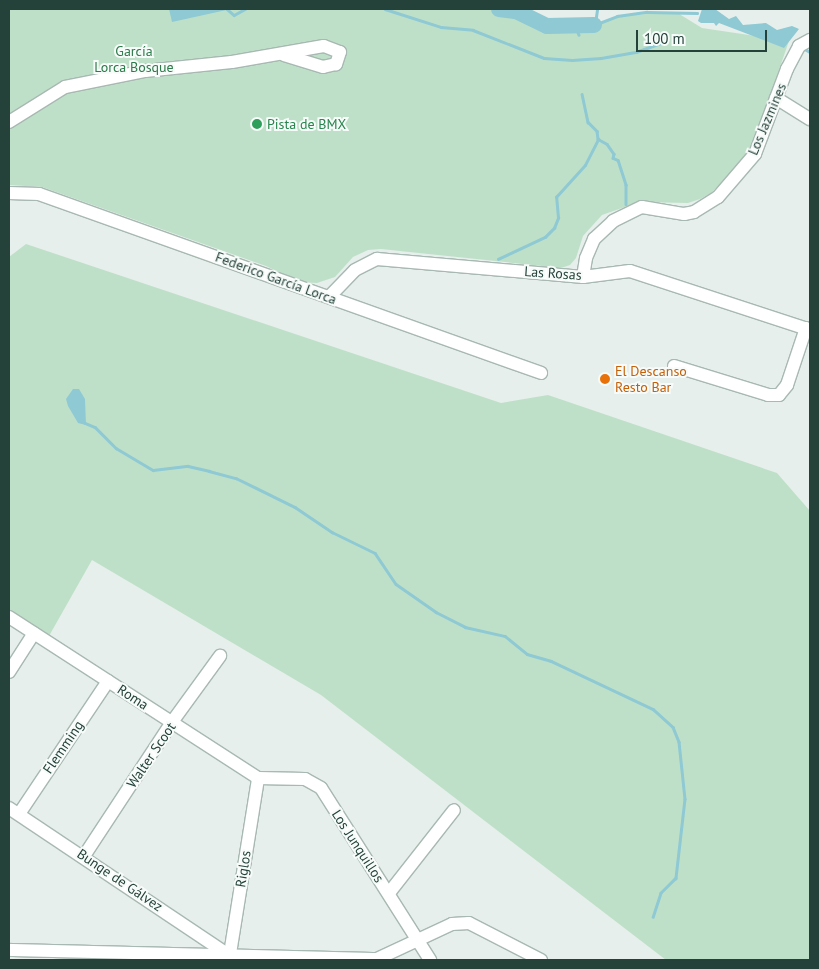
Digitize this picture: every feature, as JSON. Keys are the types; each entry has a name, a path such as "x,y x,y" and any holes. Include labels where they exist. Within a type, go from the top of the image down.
{"street":[{"name":"Los Jazmines","path":"583,277 586,258 594,239 613,221 642,207 684,214 694,212 718,197 754,154 799,46 810,40"},
{"path":"9,122 65,87 145,71 284,55 324,46 340,52 336,64 315,66 284,55"},
{"path":"776,98 810,119"},
{"name":"Federico García Lorca","path":"9,193 38,194 541,373"},
{"name":"Las Rosas","path":"330,297 355,270 377,259 583,277 630,271 644,273 808,329"},
{"path":"674,366 768,395 779,395 787,385 808,329"},
{"name":"Roma","path":"9,617 258,778"},
{"path":"9,672 34,633"},
{"name":"Walter Scoot","path":"84,856 172,722 220,656"},
{"name":"Flemming","path":"14,811 108,681"},
{"name":"Los Junquillos","path":"258,778 305,779 321,788 430,960"},
{"name":"Riglos","path":"229,958 258,778"},
{"path":"389,893 454,810"},
{"name":"Bunge de Gálvez","path":"14,811 84,856 229,958"},
{"path":"9,950 229,958 377,960 452,924 470,923 541,960"}],"green space":[{"name":"García Lorca Bosque","path":"9,9 499,9 516,11 547,26 570,28 598,25 617,16 676,12 702,28 789,41 750,153 711,193 700,199 688,203 639,202 602,215 583,236 576,258 570,265 561,268 381,249 368,250 353,257 335,277 317,283 299,282 266,266 42,187 9,185"},
{"path":"26,244 501,403 548,395 777,473 810,511 810,960 666,960 321,695 92,560 49,636 9,611 9,257"}],"water":[{"path":"169,9 231,9 172,22"},
{"path":"702,9 715,9 729,19 736,16 743,25 766,23 777,30 792,26 799,29 784,48 719,23 716,26 714,23 701,23 698,21"},
{"path":"73,389 79,389 85,399 86,425 78,423 68,406 66,399"}],"waterway":[{"path":"227,9 234,15 245,9"},
{"path":"385,9 441,27 473,30 544,58 572,60 601,58 636,52 667,41"},
{"path":"499,9 516,11 547,26 594,25"},
{"path":"595,24 597,9"},
{"path":"594,25 617,16 647,12 697,13"},
{"path":"570,28 577,30 579,35"},
{"path":"803,48 810,52"},
{"path":"582,94 588,122 597,131 598,139 607,144 614,154 613,158 618,160 626,185 626,204"},
{"path":"498,259 545,237 554,228 558,218 556,197 585,165 598,139"},
{"path":"85,423 95,427 116,448 153,470 188,466 236,478 295,507 332,532 375,553 396,584 436,612 465,627 505,636 527,654 551,661 653,709 673,727 679,742 685,799 676,878 661,893 653,917"}],"place":[{"name":"Pista de BMX","path":"257,124"},
{"name":"El Descanso Resto Bar","path":"605,379"}]}
